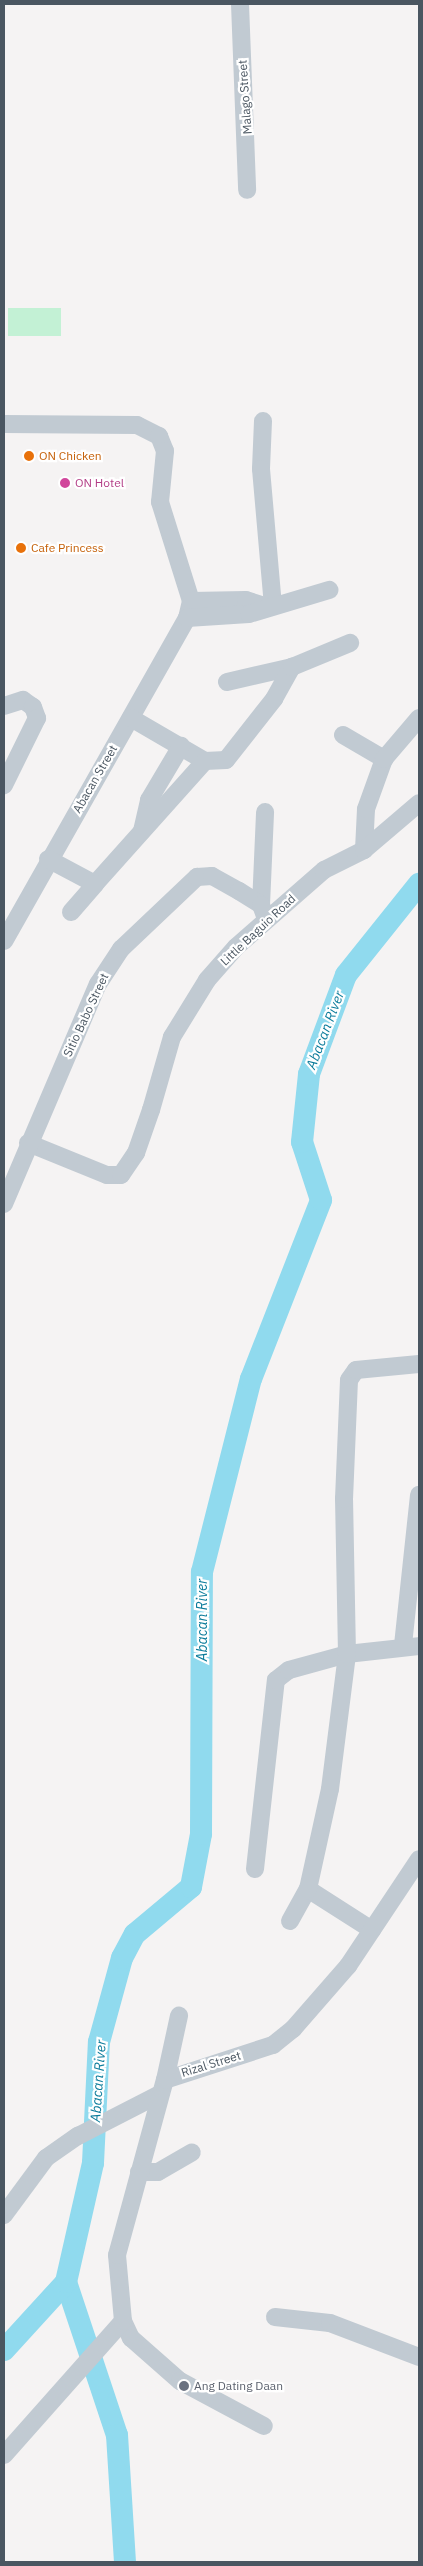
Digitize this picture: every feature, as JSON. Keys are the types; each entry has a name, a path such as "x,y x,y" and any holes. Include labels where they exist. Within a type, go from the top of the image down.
{"street":[{"name":"Malago Street","path":"240,4 248,190"},
{"path":"263,421 262,488 270,606"},
{"path":"4,424 137,425 159,436 165,451 160,502 191,601 246,600 270,606"},
{"path":"187,618 249,614 270,606 329,590"},
{"name":"Abacan Street","path":"4,941 48,859 187,618 191,601"},
{"path":"226,682 292,667 350,643"},
{"path":"130,718 205,761 226,760 236,753 292,667"},
{"path":"4,706 23,700 33,707 37,718 6,778"},
{"path":"364,850 366,809 384,759 419,718"},
{"path":"343,736 384,759"},
{"path":"142,832 149,800 181,746"},
{"path":"71,912 205,761"},
{"name":"Little Baguio Road","path":"28,1143 107,1175 121,1176 136,1153 172,1037 191,1000 264,912 324,870 364,850 419,803"},
{"path":"264,912 265,812"},
{"path":"48,859 95,884"},
{"name":"Sitio Babo Street","path":"4,1204 28,1143 98,984 120,949 179,889 197,877 212,876 264,912"},
{"path":"290,1921 308,1889 330,1789 347,1654 344,1499 350,1380 356,1370 419,1364"},
{"path":"255,1869 276,1680 289,1670 347,1654 411,1646 419,1495"},
{"name":"Rizal Street","path":"4,2215 46,2158 78,2136 163,2087 274,2045 321,2002 419,1859"},
{"path":"308,1889 372,1930"},
{"path":"179,2016 163,2087 117,2255 120,2324 131,2338 180,2381 264,2426"},
{"path":"139,2172 158,2172 192,2152"},
{"path":"275,2317 330,2323 419,2357"},
{"path":"4,2455 64,2392 120,2324"}],"green space":[{"path":"8,308 61,308 61,336 8,336"}],"waterway":[{"name":"Abacan River","path":"4,2350 66,2282 93,2163 99,2042 122,1958 135,1934 191,1887 201,1834 202,1572 251,1379 321,1200 302,1142 309,1074 346,975 419,884"},
{"path":"66,2282 117,2435 125,2562"}],"place":[{"name":"ON Chicken","path":"29,456"},
{"name":"ON Hotel","path":"65,483"},
{"name":"Cafe Princess","path":"21,548"},
{"name":"Ang Dating Daan","path":"184,2386"}]}
